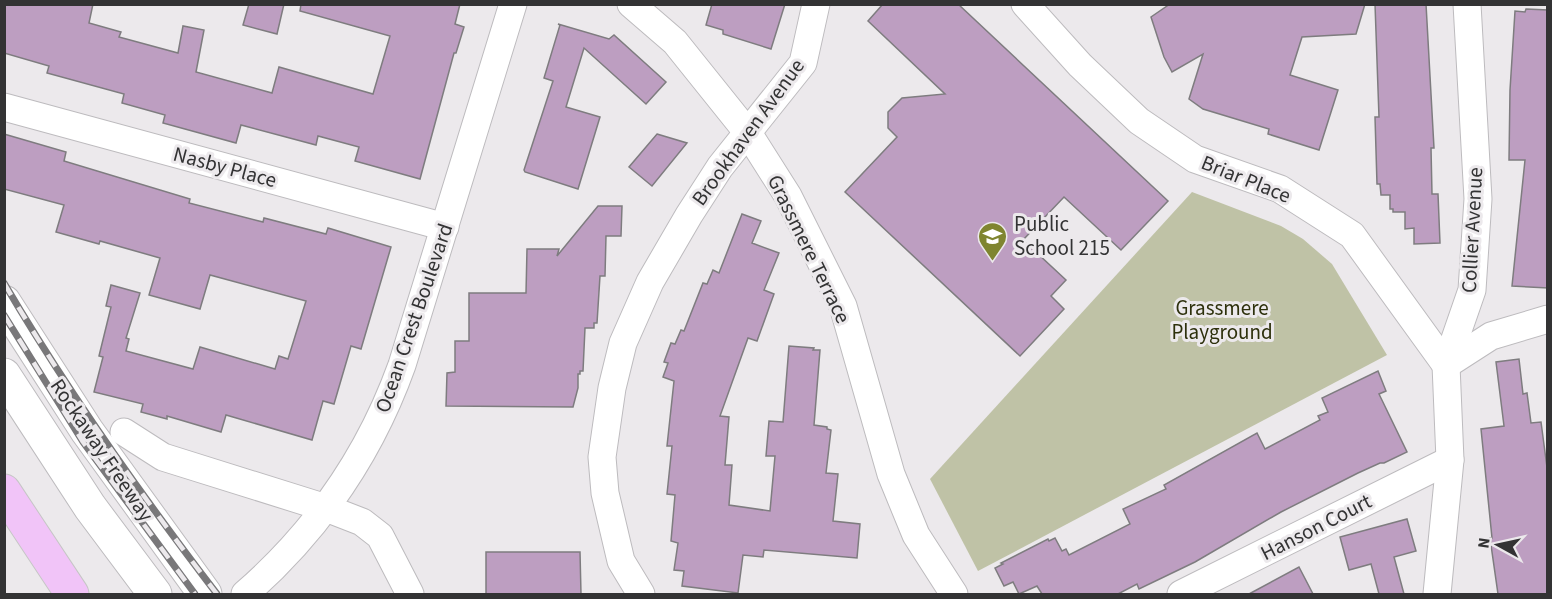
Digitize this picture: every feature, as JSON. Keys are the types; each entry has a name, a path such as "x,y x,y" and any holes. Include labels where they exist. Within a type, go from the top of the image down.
{"main road":[{"path":"4,491 72,594"}],"street":[{"name":"Ocean Crest Boulevard","path":"245,594 288,554 326,508 365,449 386,407 402,365 513,4"},
{"name":"Grassmere Terrace","path":"631,4 675,42 748,133 788,196 843,306 891,474 916,535 954,594"},
{"name":"Brookhaven Avenue","path":"641,594 621,561 605,493 602,457 612,388 623,343 650,282 695,205 720,167 803,63 816,4"},
{"name":"Briar Place","path":"1025,4 1080,65 1140,121 1195,159 1280,189 1352,235 1446,365"},
{"name":"Collier Avenue","path":"1437,594 1450,460 1446,365 1472,290 1478,199 1467,4"},
{"name":"Nasby Place","path":"4,107 445,227"},
{"name":"Rockaway Freeway","path":"4,302 87,431 205,594"},
{"path":"1446,365 1491,336 1548,319"},
{"name":"Rockaway Freeway","path":"4,375 90,507 155,594"},
{"path":"124,432 163,457 326,508 362,522 380,536 410,594"},
{"name":"Hanson Court","path":"1181,594 1450,460"}],"green space":[{"name":"Grassmere Playground","path":"1192,192 1281,226 1303,239 1332,264 1387,355 978,571 930,479"}],"building":[{"path":"4,4 93,4 89,23 121,32 119,37 178,53 183,26 204,30 196,72 272,93 279,67 373,94 390,36 300,11 301,4 460,4 455,24 464,27 456,53 454,53 420,179 355,161 359,147 318,136 316,145 241,125 236,143 163,123 165,115 122,103 124,94 47,73 49,66 4,53"},
{"path":"249,4 284,4 277,34 243,25"},
{"path":"712,4 785,4 771,49 723,34 723,30 706,25"},
{"path":"883,4 958,4 1168,201 1121,250 1064,197 1023,240 1066,280 1051,296 1064,309 1020,356 845,192 897,137 888,128 888,112 902,98 945,94 868,21"},
{"path":"1170,4 1365,4 1356,34 1302,37 1290,75 1338,90 1319,150 1268,134 1269,129 1203,109 1189,99 1203,54 1172,72 1164,57 1151,17"},
{"path":"1375,4 1426,4 1434,148 1431,148 1432,194 1438,194 1440,243 1414,244 1414,228 1405,229 1405,212 1393,212 1393,209 1390,209 1390,195 1381,195 1380,184 1377,184 1375,117 1379,117"},
{"path":"1526,9 1548,10 1548,288 1512,286 1525,160 1509,160 1510,90 1515,11 1525,12"},
{"path":"558,24 609,39 614,35 666,82 646,104 584,48 566,107 600,117 578,189 524,170 553,81 544,78 560,25"},
{"path":"4,134 66,152 64,161 190,199 189,203 263,222 264,218 326,234 328,228 391,247 361,349 351,346 334,404 323,401 312,440 226,415 221,432 167,416 167,419 141,412 143,404 94,392 103,357 99,356 111,307 106,306 111,285 140,293 126,338 129,339 126,351 193,369 200,347 275,369 279,356 288,359 306,301 210,275 200,309 149,295 160,258 100,241 99,244 56,232 64,205 4,189"},
{"path":"657,134 687,143 652,186 629,167"},
{"path":"598,206 622,206 621,236 606,236 605,276 600,276 597,323 594,323 594,328 585,328 583,371 578,374 578,388 573,407 446,406 447,373 455,372 455,341 469,341 469,293 526,293 527,249 559,249 557,256"},
{"path":"742,214 761,221 752,243 779,253 764,290 774,294 757,341 748,338 720,416 729,417 725,465 732,465 729,505 770,511 775,456 766,456 769,421 783,422 789,346 814,348 813,350 820,350 814,425 831,430 826,473 838,474 833,521 860,524 857,558 764,550 763,557 743,555 738,593 682,586 684,571 674,570 678,543 671,541 675,495 667,494 672,446 667,446 674,381 663,377 668,363 664,362 671,343 675,344 681,330 684,331 703,283 707,284 713,270 719,273"},
{"path":"1519,359 1523,394 1527,393 1531,423 1541,422 1548,475 1548,594 1498,594 1490,538 1492,538 1481,429 1504,426 1496,362"},
{"path":"1378,371 1386,391 1379,394 1407,452 1358,473 1281,512 1195,562 1139,589 1137,584 1118,594 1042,594 1037,586 1019,594 1013,582 1004,586 995,568 1003,564 1001,563 1048,539 1049,541 1055,538 1062,551 1066,549 1069,555 1130,524 1123,509 1166,489 1164,485 1257,433 1265,449 1320,420 1318,416 1328,412 1322,398"},
{"path":"1407,519 1416,551 1394,557 1404,594 1379,594 1371,564 1349,570 1340,537"},
{"path":"486,552 580,552 581,594 486,594"},
{"path":"1299,567 1313,594 1249,594"}],"railway":[{"path":"4,283 28,324 106,442 217,594"},
{"path":"4,315 83,442 195,594"}],"place":[{"name":"Public School 215","path":"993,262"}]}
